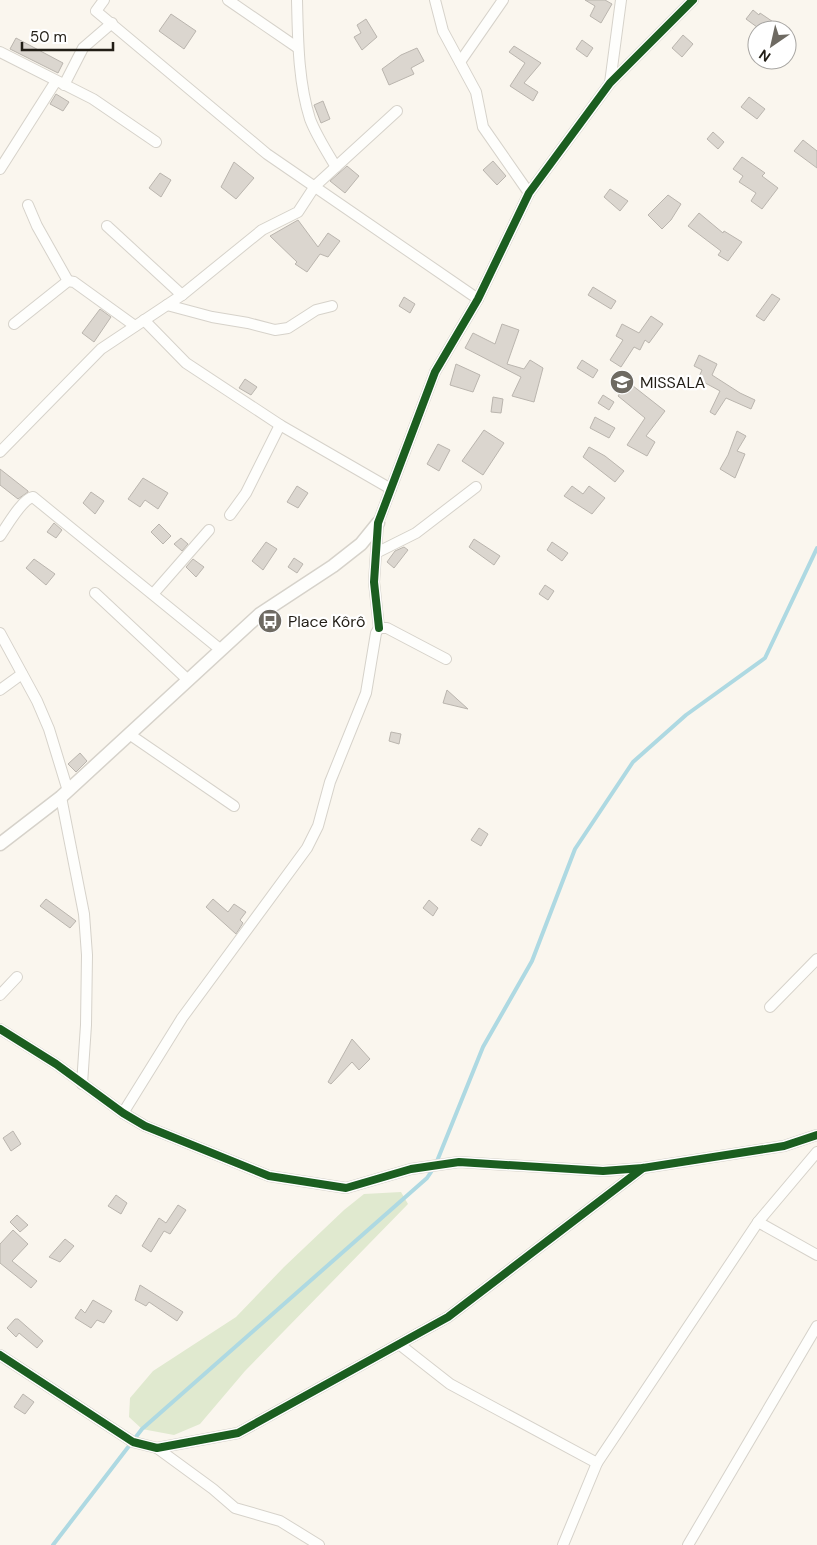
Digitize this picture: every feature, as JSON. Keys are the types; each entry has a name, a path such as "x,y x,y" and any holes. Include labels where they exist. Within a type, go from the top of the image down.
{"street":[{"path":"104,0 96,11 268,154 478,299"},
{"path":"228,0 298,48"},
{"path":"296,0 298,48 304,97 311,121 336,167"},
{"path":"435,0 443,31 476,92 483,127 529,193"},
{"path":"460,62 502,0"},
{"path":"610,83 621,0"},
{"path":"122,1113 182,1018 307,848 318,826 330,782 366,693 376,633 380,628 374,593 378,523 435,372 478,299 529,193 610,83 693,0"},
{"path":"0,169 83,48 112,24"},
{"path":"0,52 93,99 156,142"},
{"path":"0,452 101,349 182,295 262,230 298,212 315,186 397,111"},
{"path":"28,204 68,282"},
{"path":"107,226 182,295"},
{"path":"14,324 68,282 74,282 135,326"},
{"path":"166,305 275,330 288,328 316,310 332,306"},
{"path":"144,320 186,362 280,425 391,488"},
{"path":"230,515 246,493 280,425"},
{"path":"376,553 416,533 476,487"},
{"path":"0,536 21,506 28,498 33,497 221,650"},
{"path":"0,844 64,794 260,614 332,566 361,544 378,523"},
{"path":"153,594 208,530"},
{"path":"95,593 188,680"},
{"path":"380,628 387,628 446,659"},
{"path":"0,633 37,701 49,730 64,794 84,914 87,955 86,1025 82,1084"},
{"path":"0,690 22,674"},
{"path":"129,734 234,806"},
{"path":"770,1007 817,959"},
{"path":"0,995 17,977"},
{"path":"0,1029 56,1064 122,1113 145,1126 269,1176 346,1188 411,1169 459,1162 603,1171 643,1168 784,1146 817,1134"},
{"path":"563,1545 597,1463 758,1222 817,1152"},
{"path":"157,1448 238,1433 448,1317 643,1168"},
{"path":"758,1222 817,1255"},
{"path":"688,1545 817,1326"},
{"path":"399,1344 450,1384 597,1463"},
{"path":"0,1355 133,1442 157,1448 213,1489 235,1508 280,1521 318,1545"}],"green space":[{"path":"401,1192 408,1204 245,1371 200,1424 174,1435 142,1429 129,1417 130,1398 153,1371 236,1317 284,1267 344,1210 364,1194"}],"building":[{"path":"585,0 605,0 612,4 601,23 590,16 595,6"},
{"path":"753,10 770,20 747,20 746,19"},
{"path":"171,14 196,31 184,49 159,31"},
{"path":"366,19 377,37 362,50 354,37 361,33 357,25"},
{"path":"683,35 693,44 682,57 672,48"},
{"path":"16,38 63,63 58,73 10,49"},
{"path":"582,40 593,48 587,57 576,49"},
{"path":"514,46 541,63 524,83 538,92 533,101 510,86 525,63 509,52"},
{"path":"417,48 424,61 411,68 414,74 389,85 382,69 401,55"},
{"path":"56,94 69,102 63,111 50,104"},
{"path":"749,97 765,109 757,119 741,107"},
{"path":"323,101 330,119 321,123 314,105"},
{"path":"713,132 724,142 718,149 707,139"},
{"path":"803,140 817,151 817,168 794,151"},
{"path":"742,157 765,173 762,176 778,188 762,209 751,201 756,193 739,182 743,176 733,169"},
{"path":"493,161 506,176 497,185 483,170"},
{"path":"234,162 254,178 236,199 221,187"},
{"path":"347,166 359,176 345,193 330,181"},
{"path":"160,173 171,180 161,197 149,188"},
{"path":"610,189 628,201 620,211 604,197"},
{"path":"668,195 681,204 671,220 662,229 648,215"},
{"path":"699,213 723,233 724,231 742,242 728,261 718,255 721,251 688,226"},
{"path":"298,220 318,247 328,233 340,241 328,257 320,254 307,272 295,264 297,262 270,236"},
{"path":"593,287 616,301 611,309 588,295"},
{"path":"772,294 780,299 764,321 756,316"},
{"path":"404,297 415,304 410,313 399,306"},
{"path":"100,309 111,317 94,342 82,333"},
{"path":"651,316 663,324 649,343 645,340 640,350 634,347 621,367 610,360 623,340 616,336 622,324 639,333"},
{"path":"502,324 519,330 507,364 524,369 530,360 543,368 534,402 512,396 521,377 465,348 473,333 495,344"},
{"path":"699,355 717,364 712,375 755,400 751,409 726,398 715,415 710,412 720,391 698,379 702,370 694,366"},
{"path":"582,360 598,370 593,378 577,368"},
{"path":"456,364 480,375 473,392 450,385"},
{"path":"245,379 257,387 251,395 239,388"},
{"path":"628,382 665,411 646,436 655,442 647,456 627,445 645,418 618,396"},
{"path":"603,395 614,402 609,410 598,403"},
{"path":"493,397 503,399 501,413 491,412"},
{"path":"595,417 615,428 609,438 590,428"},
{"path":"484,430 504,443 483,475 462,461"},
{"path":"737,431 746,436 737,451 745,454 735,478 720,469 728,455"},
{"path":"438,444 450,450 439,471 427,464"},
{"path":"589,447 605,456 624,471 615,482 583,457"},
{"path":"0,469 28,492 18,499 0,485"},
{"path":"143,478 168,493 158,509 145,500 140,507 128,499"},
{"path":"297,486 308,493 298,508 287,502"},
{"path":"572,486 583,494 589,486 605,498 592,514 564,496"},
{"path":"91,492 104,501 95,514 83,503"},
{"path":"54,523 62,530 56,538 47,532"},
{"path":"159,524 171,536 163,544 151,532"},
{"path":"181,538 188,544 182,551 174,544"},
{"path":"474,539 500,556 494,565 469,547"},
{"path":"266,542 277,549 263,570 252,561"},
{"path":"552,542 568,553 562,561 547,550"},
{"path":"404,547 408,550 394,568 387,562 395,551"},
{"path":"294,558 303,564 297,573 288,567"},
{"path":"34,559 55,574 46,585 26,568"},
{"path":"193,559 204,567 196,577 186,567"},
{"path":"545,585 554,591 548,600 539,594"},
{"path":"447,690 468,709 443,703"},
{"path":"391,732 401,734 399,744 389,741"},
{"path":"80,753 87,761 76,772 68,764"},
{"path":"479,828 488,834 481,846 471,840"},
{"path":"46,899 76,921 70,928 40,906"},
{"path":"213,899 228,912 234,904 246,912 240,920 243,923 236,934 206,907"},
{"path":"429,900 438,908 433,916 423,908"},
{"path":"352,1039 370,1059 359,1070 352,1062 331,1084 328,1082"},
{"path":"13,1131 21,1144 11,1151 3,1138"},
{"path":"116,1195 127,1203 121,1214 108,1206"},
{"path":"178,1205 186,1210 170,1234 164,1231 151,1252 142,1246 159,1218 166,1223"},
{"path":"17,1215 28,1225 20,1232 10,1222"},
{"path":"13,1230 28,1244 12,1261 37,1281 31,1288 0,1263 0,1244"},
{"path":"65,1239 74,1246 60,1262 49,1257"},
{"path":"140,1285 183,1312 177,1321 149,1302 146,1306 135,1300"},
{"path":"93,1300 112,1311 104,1323 97,1320 91,1328 75,1318 81,1309 85,1313"},
{"path":"15,1319 18,1319 43,1341 37,1348 19,1333 16,1337 7,1328"},
{"path":"23,1394 34,1402 25,1414 14,1407"}],"waterway":[{"path":"53,1545 142,1429 427,1178 435,1166 483,1047 532,961 575,849 633,762 686,715 765,658 817,548"}],"cycle path":[{"path":"379,628 374,582 378,523 435,372 478,299 529,193 610,83 693,0"},
{"path":"0,1029 56,1064 123,1113 145,1126 269,1176 346,1188 411,1169 459,1162 603,1171 643,1168 784,1146 817,1135"},
{"path":"0,1355 133,1442 157,1448 238,1433 448,1317 643,1168"}],"place":[{"name":"MISSALA","path":"622,382"},
{"name":"Place Kôrô","path":"270,621"}]}
